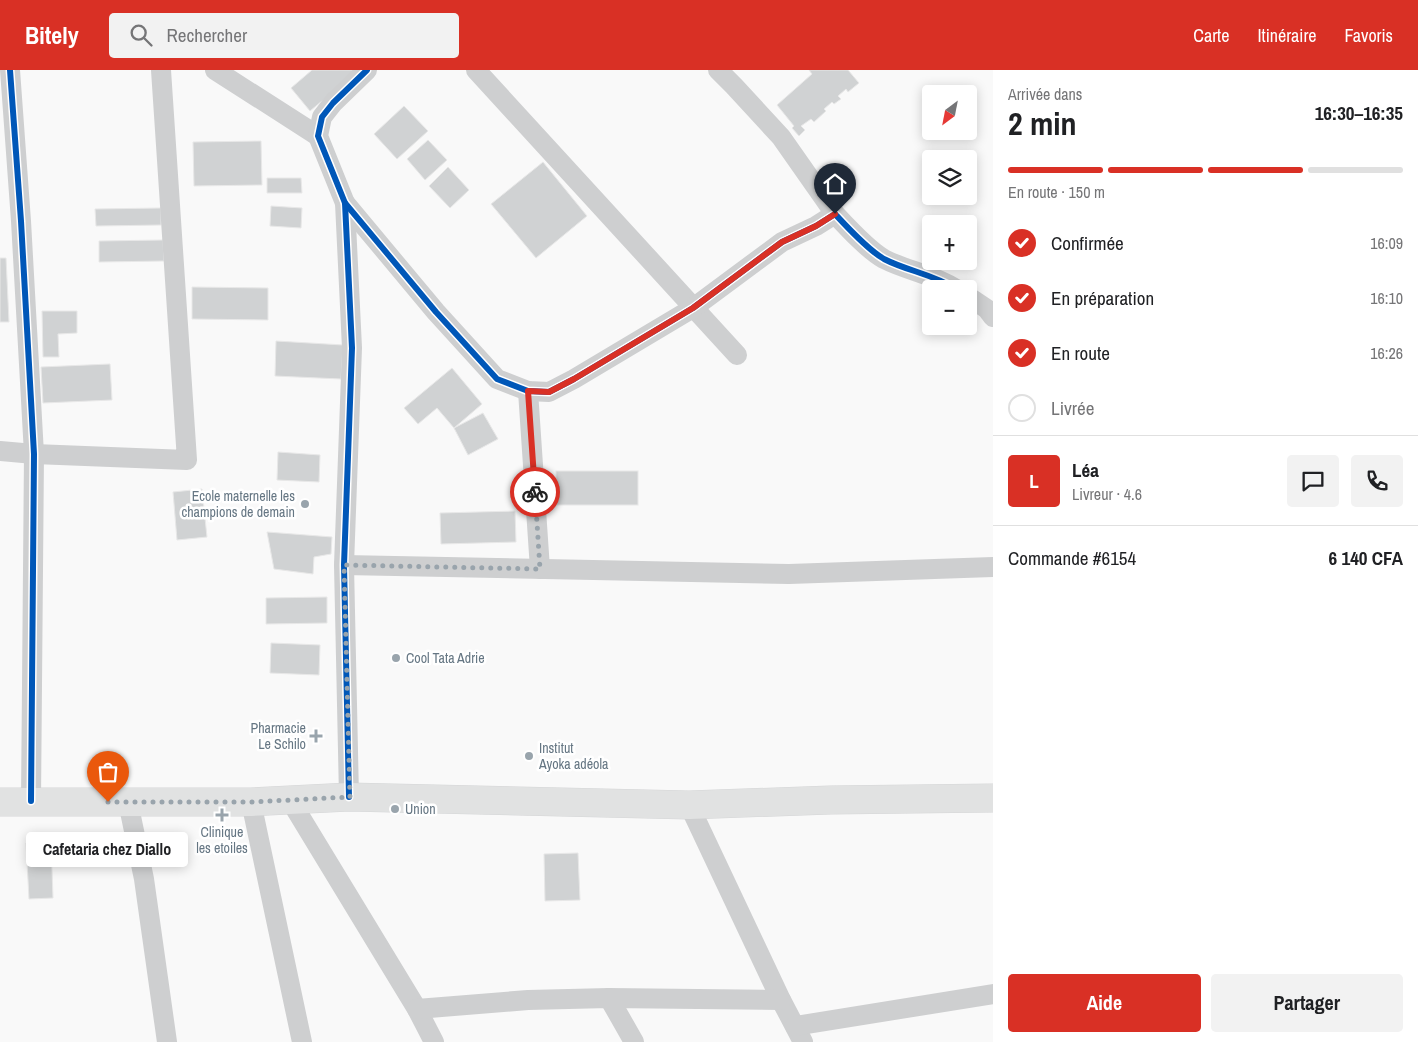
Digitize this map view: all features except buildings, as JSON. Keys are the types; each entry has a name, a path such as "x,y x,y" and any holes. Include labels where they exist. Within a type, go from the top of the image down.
{"main road":[{"path":"0,802 251,802 350,797 689,805 830,800 993,798"}],"street":[{"path":"0,451 187,460 161,70"},
{"path":"214,70 318,136 344,203 352,348 344,565 350,797"},
{"path":"318,136 322,117 333,103 367,70"},
{"path":"476,70 737,355"},
{"path":"718,70 781,137 835,214 858,237 883,258 942,280"},
{"path":"7,78 21,221 34,454 31,801"},
{"path":"344,203 436,312 497,379 528,391 549,392 693,308 782,242 816,226 835,214"},
{"path":"977,303 993,317"},
{"path":"528,391 540,569"},
{"path":"344,565 789,574 993,567"},
{"path":"290,800 417,1009 434,1042"},
{"path":"128,802 144,879 167,1042"},
{"path":"251,802 302,1042"},
{"path":"689,805 781,1000 799,1034 993,994"},
{"path":"417,1009 528,1000 609,998 781,1000"},
{"path":"609,998 634,1042"}],"cycle path":[{"path":"10,70 21,221 34,454 31,801"},
{"path":"349,797 344,565 352,348 345,203 318,136 322,117 333,103 367,70"},
{"path":"345,203 436,312 497,379 528,391 549,392 574,379 693,308 782,242 816,226 835,214 865,244 884,259 938,280"}],"way so far":[{"path":"108,802 251,802 350,797 344,565 540,569 535,492"}],"place":[{"name":"Ecole maternelle les champions de demain","path":"305,504"},
{"name":"Cool Tata Adrie","path":"396,658"},
{"name":"Pharmacie Le Schilo","path":"316,736"},
{"name":"Institut Ayoka adéola","path":"529,756"},
{"name":"Cafetaria chez Diallo","path":"108,802"},
{"name":"Union","path":"395,809"},
{"name":"Clinique les etoiles","path":"222,815"}],"route":[{"path":"535,492 528,391 549,392 574,379 693,308 782,242 816,226 835,214"}]}
